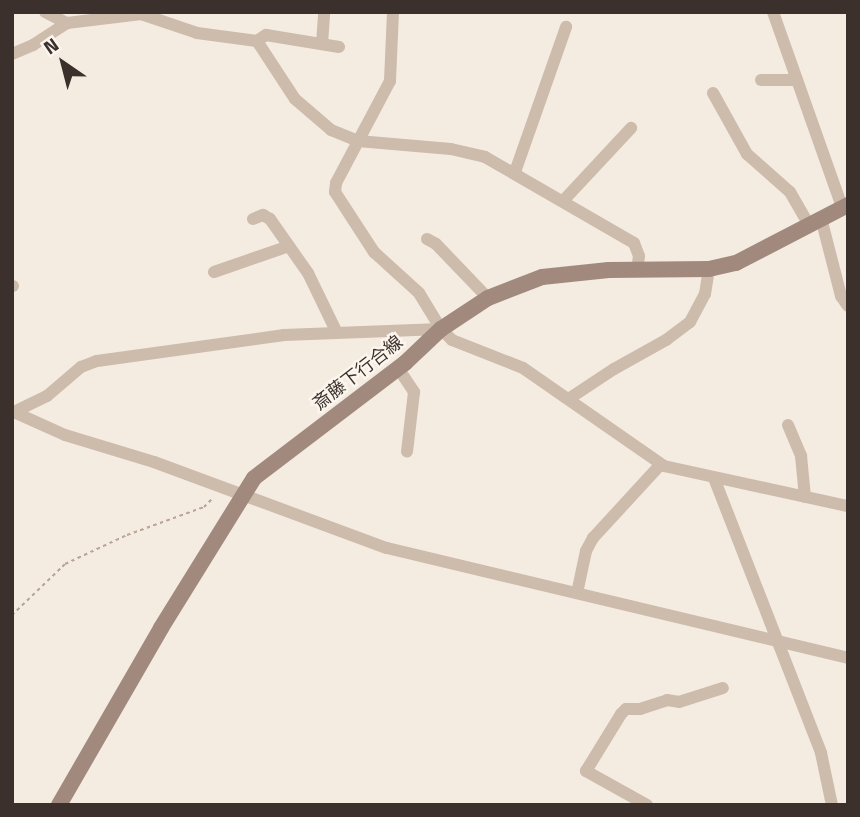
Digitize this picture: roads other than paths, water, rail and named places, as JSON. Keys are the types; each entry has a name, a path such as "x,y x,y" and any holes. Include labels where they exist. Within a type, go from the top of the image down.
{"main road":[{"name":"斎藤下行合線","path":"59,805 76,771 242,494 261,470 398,368 441,330 488,298 542,277 589,271 709,269 736,263 845,206"}],"street":[{"path":"46,12 67,23"},
{"path":"322,44 324,12"},
{"path":"393,12 390,80 336,183 337,200 374,252 424,299 441,330 452,340 523,368 570,398 661,464 848,506"},
{"path":"773,12 845,206"},
{"path":"12,54 33,46 67,23 141,14 197,33 257,41 266,35 339,47"},
{"path":"515,172 566,27"},
{"path":"257,41 295,100 331,130 358,141 469,152 515,172 634,243 639,256 637,270"},
{"path":"761,80 797,80"},
{"path":"713,93 747,154 790,192 815,222 841,296 848,306"},
{"path":"564,201 631,128"},
{"path":"253,219 268,216 308,273 337,331"},
{"path":"427,239 436,244 488,298"},
{"path":"214,272 289,246"},
{"path":"570,398 666,340 690,322 705,294 709,269"},
{"path":"14,413 47,396 81,367 97,360 235,339 337,331 441,330"},
{"path":"398,368 414,392 407,452"},
{"path":"14,413 65,435 217,485 387,548 848,658"},
{"path":"788,425 799,449 805,497"},
{"path":"577,593 586,551 593,538 661,464"},
{"path":"714,478 821,752 832,805"},
{"path":"647,805 586,771 621,714 626,709 640,709 667,699 679,702 723,688"}]}
